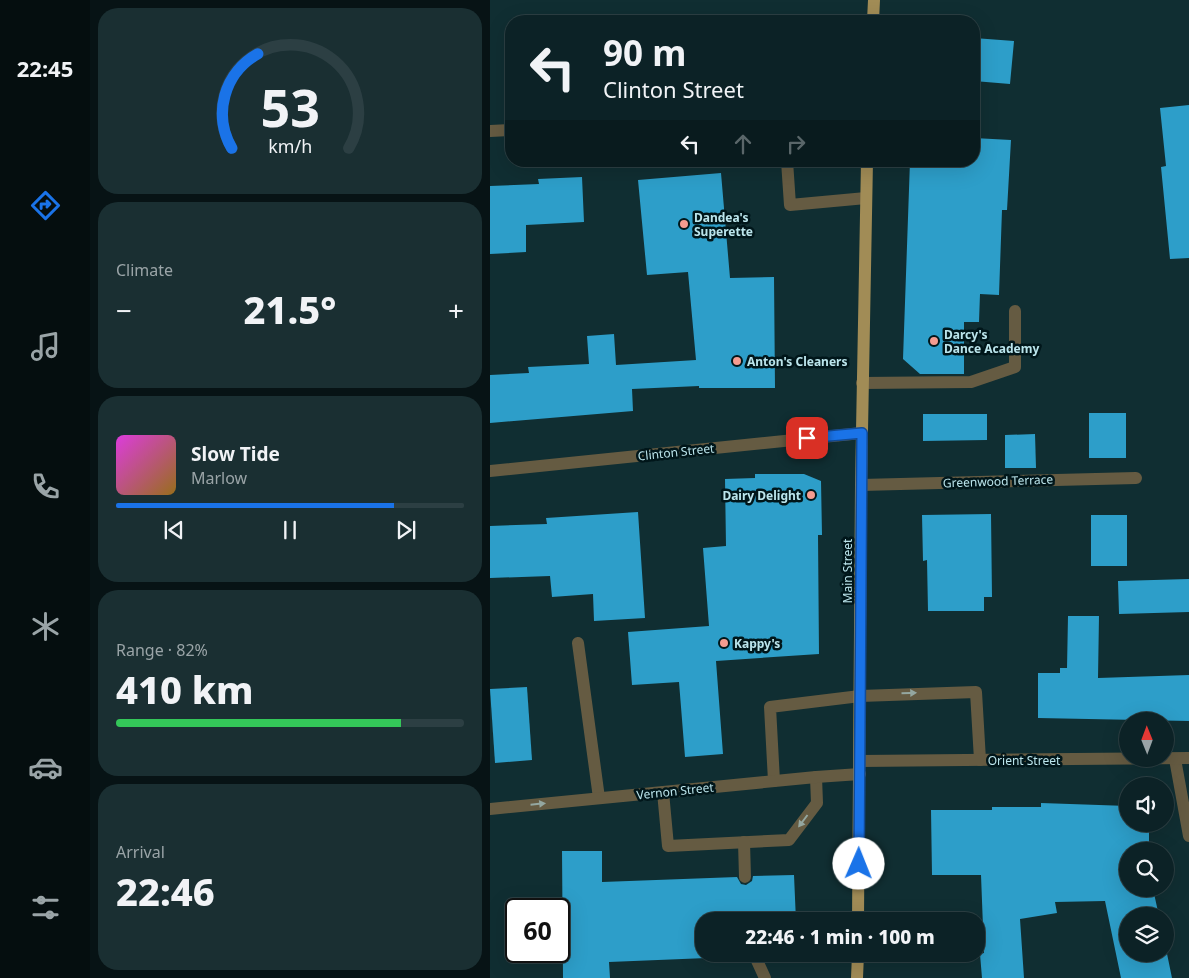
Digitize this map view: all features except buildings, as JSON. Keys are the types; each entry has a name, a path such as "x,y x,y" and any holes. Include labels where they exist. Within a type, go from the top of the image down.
{"main road":[{"path":"873,15 874,0"},
{"name":"Main Street","path":"858,912 862,383 868,167"},
{"path":"858,962 858,978"}],"street":[{"path":"490,131 505,130"},
{"path":"787,167 790,205 866,198"},
{"path":"862,383 971,382 1015,367 1014,311"},
{"name":"Clinton Street","path":"490,471 862,433"},
{"name":"Greenwood Terrace","path":"861,485 1136,478"},
{"path":"578,642 599,798"},
{"path":"774,781 770,707 860,696 976,692 980,760"},
{"name":"Orient Street","path":"860,761 1175,760 1189,758"},
{"path":"1175,760 1189,836"},
{"name":"Vernon Street","path":"490,809 860,774"},
{"path":"663,792 668,846 789,840 817,803 816,777"},
{"path":"744,842 745,877"},
{"path":"758,962 765,978"}],"place":[{"name":"Dandea's Superette","path":"684,224"},
{"name":"Darcy's Dance Academy","path":"934,341"},
{"name":"Anton's Cleaners","path":"737,361"},
{"name":"Dairy Delight","path":"811,495"},
{"name":"Kappy's","path":"724,643"}],"route":[{"path":"807,438 862,433 859,864"}]}
